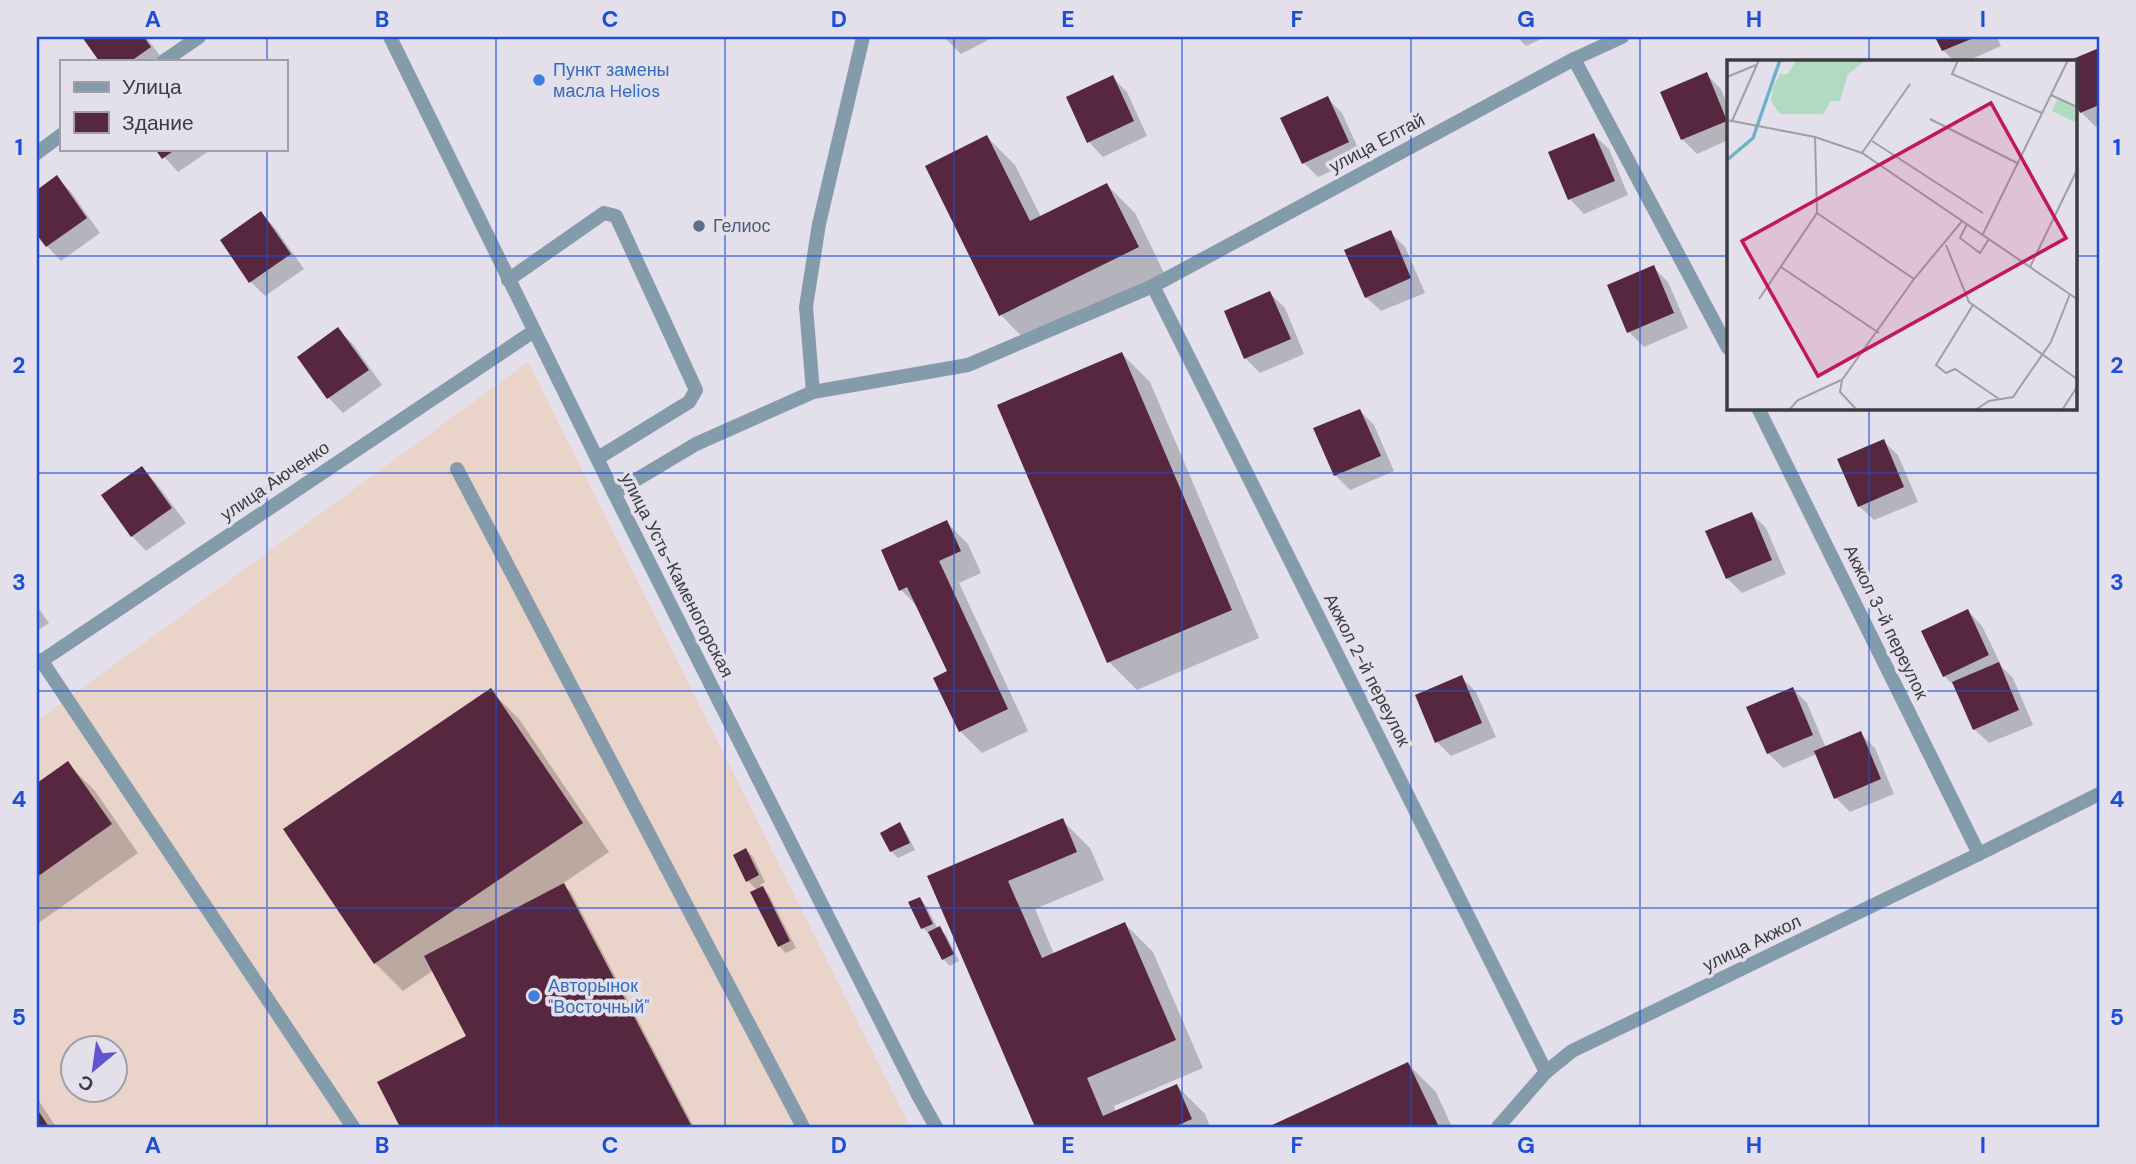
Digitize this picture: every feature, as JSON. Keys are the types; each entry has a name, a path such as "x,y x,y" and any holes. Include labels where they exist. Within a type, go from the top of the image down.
{"street":[{"path":"165,60 199,37"},
{"name":"улица Усть-Каменогорская","path":"390,37 614,493 936,1127"},
{"path":"813,392 806,307 819,224 863,37"},
{"name":"улица Елтай","path":"614,493 696,443 813,392 968,365 1153,286 1574,58 1622,37"},
{"path":"1574,58 1727,346"},
{"path":"37,153 60,136"},
{"path":"508,280 604,212 616,216 696,390 689,402 598,458"},
{"name":"Акжол 2-й переулок","path":"1153,286 1546,1072"},
{"name":"улица Аюченко","path":"39,662 534,331"},
{"name":"Акжол 3-й переулок","path":"1759,410 1979,854"},
{"path":"457,469 803,1127"},
{"path":"39,662 354,1127"},
{"name":"улица Акжол","path":"1498,1127 1546,1072 1572,1051 2099,794"}],"shaded area":[{"path":"528,362 910,1127 37,1127 37,721"}],"building":[{"path":"82,37 144,37 151,47 132,60 98,60"},
{"path":"1935,37 1976,37 1942,51"},
{"path":"2099,48 2099,105 2080,113 2076,104 2076,60 2070,60"},
{"path":"1707,72 1727,121 1681,140 1660,92"},
{"path":"1113,75 1134,121 1087,143 1066,97"},
{"path":"1328,96 1349,142 1302,164 1280,118"},
{"path":"1594,133 1615,181 1568,200 1548,152"},
{"path":"987,135 1030,221 1107,183 1139,247 999,316 925,166"},
{"path":"156,150 175,150 162,159"},
{"path":"57,175 87,218 46,247 37,235 37,190"},
{"path":"261,211 291,254 249,283 220,240"},
{"path":"1391,230 1411,278 1365,298 1344,250"},
{"path":"1654,265 1674,313 1627,333 1607,285"},
{"path":"1270,291 1291,339 1244,359 1224,311"},
{"path":"338,327 369,370 327,399 297,357"},
{"path":"1122,352 1232,610 1107,663 997,405"},
{"path":"1360,409 1381,456 1334,476 1313,428"},
{"path":"1884,439 1904,487 1858,507 1837,459"},
{"path":"142,466 172,508 131,537 101,495"},
{"path":"1752,512 1772,560 1726,579 1705,531"},
{"path":"947,520 961,551 939,561 1008,709 959,732 933,678 947,671 907,587 899,591 881,550"},
{"path":"1968,609 1989,655 1943,677 1921,631"},
{"path":"1999,662 2019,710 1973,730 1952,682"},
{"path":"1462,675 1482,723 1435,743 1415,695"},
{"path":"1793,687 1813,735 1767,754 1746,707"},
{"path":"491,688 583,823 374,964 283,829"},
{"path":"1861,731 1881,779 1834,799 1814,751"},
{"path":"68,761 112,824 37,877 37,783"},
{"path":"1063,818 1077,852 1008,881 1042,958 1125,922 1176,1040 1087,1078 1103,1116 1177,1084 1192,1119 1174,1127 1035,1127 927,876"},
{"path":"900,822 910,843 890,852 880,833"},
{"path":"746,848 759,875 746,882 733,855"},
{"name":"Авторынок \"Восточный\"","path":"564,883 692,1127 400,1127 377,1082 466,1036 424,956"},
{"path":"763,886 790,941 778,947 750,892"},
{"path":"920,897 933,924 921,929 908,902"},
{"path":"940,926 954,954 942,960 928,932"},
{"path":"1408,1062 1439,1127 1268,1127"},
{"path":"37,1109 49,1127 37,1127"}],"place":[{"name":"Пункт замены масла Helios","path":"539,80"},
{"name":"Гелиос","path":"699,226"},
{"name":"Авторынок \"Восточный\"","path":"534,996"}]}
